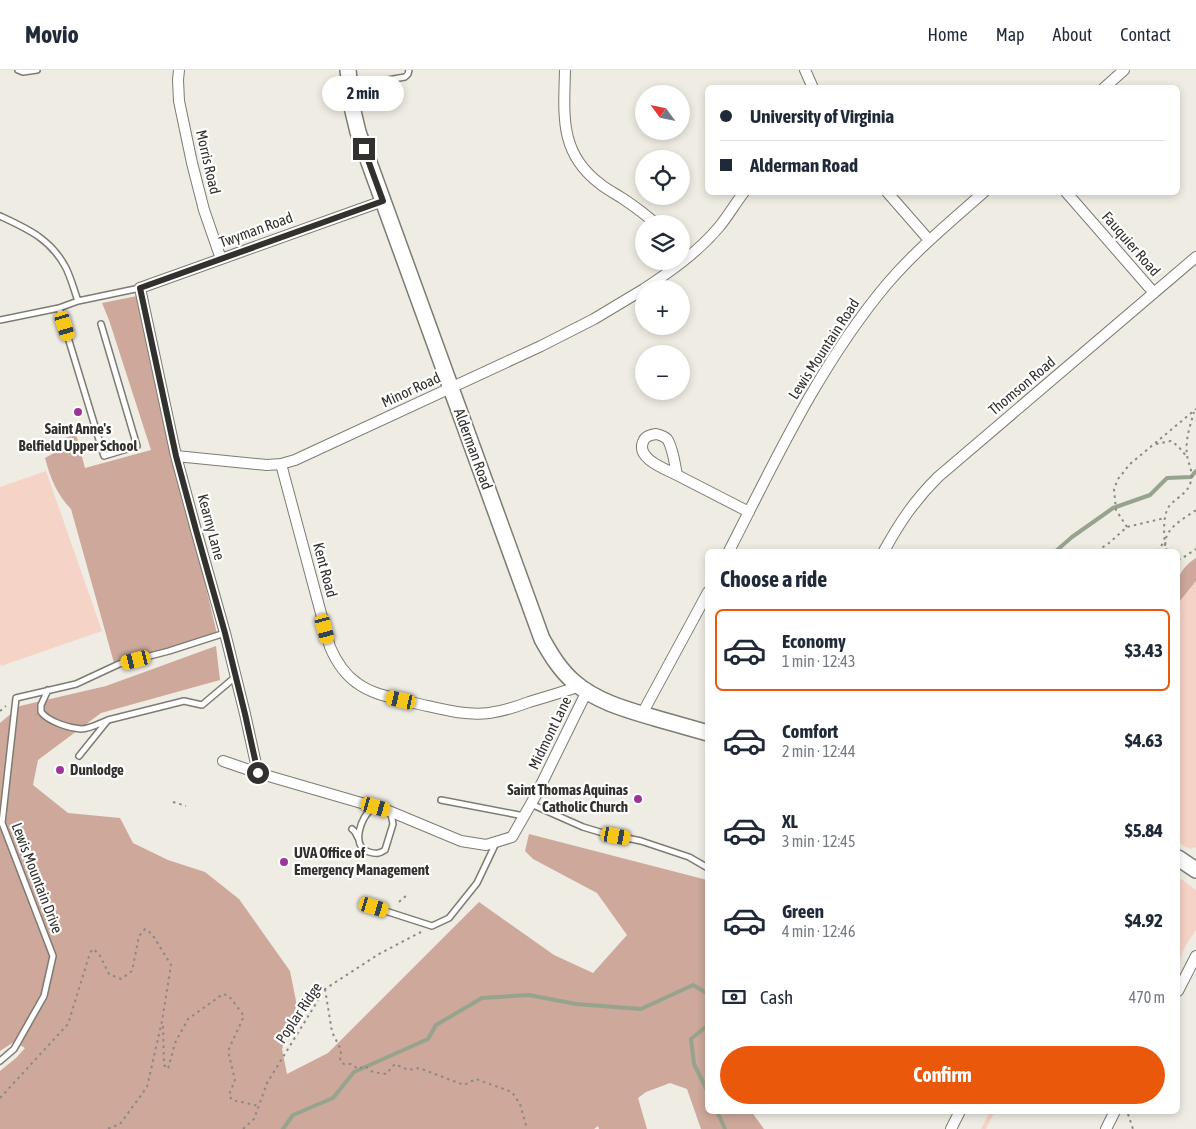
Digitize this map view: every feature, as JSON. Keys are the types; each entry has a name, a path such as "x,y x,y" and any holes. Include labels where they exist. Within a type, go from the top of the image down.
{"main road":[{"name":"Alderman Road","path":"348,70 352,107 358,132 542,639 562,669 584,689 602,700 705,732"},
{"path":"1180,859 1195,866"}],"street":[{"name":"Morris Road","path":"179,70 179,100 192,163 204,210 221,259"},
{"path":"565,70 564,122 570,147 578,161 599,184 646,215"},
{"path":"805,70 812,85"},
{"path":"1107,85 1124,70"},
{"name":"Minor Road","path":"690,256 719,227 742,195"},
{"path":"890,195 929,240"},
{"name":"Lewis Mountain Road","path":"730,549 804,407 858,322 887,284 913,256 981,195"},
{"name":"Fauquier Road","path":"1069,195 1154,293"},
{"name":"Twyman Road","path":"140,288 383,201"},
{"name":"Thomson Road","path":"885,549 898,525 912,505 938,477 1196,257"},
{"name":"Minor Road","path":"657,280 671,270"},
{"name":"Kearny Lane","path":"140,288 176,456 225,633 258,773"},
{"name":"Minor Road","path":"176,456 267,466 296,460 541,346 594,319 635,294"},
{"name":"Kent Road","path":"281,464 330,647 344,672 357,684 369,691 383,695 455,712 474,714 507,710 584,689"},
{"path":"677,476 749,512"},
{"path":"642,714 705,598"},
{"name":"Midmont Lane","path":"223,762 376,807 461,841 486,845 512,837 531,804 584,689"},
{"path":"1180,987 1196,956"},
{"path":"951,1129 958,1114"},
{"path":"1106,1129 1114,1114"}],"lane":[{"path":"18,70 23,72 37,70"},
{"path":"349,86 405,76 409,70"},
{"path":"0,216 32,231 55,250 66,268 78,301"},
{"path":"0,320 140,288"},
{"path":"59,308 104,456 137,446 100,324"},
{"name":"Lewis Mountain Drive","path":"0,1061 14,1049 44,996 53,956 2,823 16,698 76,684 119,664 169,651 225,633"},
{"path":"48,690 40,705 44,717 82,729 108,720 184,701 202,705 235,676"},
{"path":"79,756 108,720"},
{"path":"441,800 524,816"},
{"path":"361,803 365,809 366,816"},
{"path":"531,804 582,827 641,841 689,857 705,866"},
{"path":"358,837 366,816 370,810 376,807"},
{"path":"362,824 352,829 358,837 360,844 364,850 379,854 385,850 394,815"},
{"path":"393,824 396,819 394,815"},
{"path":"374,907 432,926 449,918 477,882 496,842"}],"path":[{"path":"1127,527 1116,510 1114,489 1118,479 1130,464 1156,444 1195,409"},
{"path":"1166,549 1163,530 1169,506 1187,491 1192,479 1186,453 1188,431 1195,409"},
{"path":"1156,444 1171,441 1187,457"},
{"path":"1165,546 1172,526 1196,510"},
{"path":"1100,549 1127,527 1165,518"},
{"path":"1159,549 1164,541"},
{"path":"1180,559 1196,550"},
{"path":"173,802 186,806"},
{"path":"399,898 399,902 407,895"},
{"name":"Poplar Ridge","path":"243,1129 254,1119 267,1083 325,989 379,954 432,926"},
{"path":"0,1098 68,1024 90,953 93,950 99,954 109,974 121,979 132,971 139,936 145,929 152,934 171,965 162,1021 147,1087 120,1124 107,1129"},
{"path":"325,989 332,1032 341,1050 340,1061 344,1064 351,1064 358,1069 365,1066 373,1072 386,1074 395,1064 408,1070 419,1068 464,1085 476,1078 512,1092 520,1104 527,1129"},
{"path":"162,1021 164,1066 168,1069 174,1043 188,1019 223,994 230,996 244,1016 228,1051 235,1080 229,1095 232,1100 259,1106"},
{"path":"1128,1114 1133,1129"}],"shaded area":[{"path":"137,296 217,634 114,663 71,509 55,485 45,458 54,453 63,439 76,434 85,468 151,450 102,303"},
{"path":"46,471 102,631 1,666 0,487"},
{"path":"1196,558 1196,581 1180,601 1180,574"},
{"path":"1196,581 1196,847 1191,849 1180,843 1180,601"},
{"path":"216,646 220,680 101,713 38,760 33,785 68,813 120,818 133,843 168,860 205,872 239,899 290,971 297,1006 282,1049 287,1074 328,1053 479,902 554,955 593,973 627,935 597,893 533,859 525,851 529,834 705,879 705,1114 753,1114 764,1129 701,1129 687,1089 670,1083 646,1092 638,1098 647,1129 599,1129 598,1126 594,1129 0,1129 0,1071 25,1048 14,1042 0,1051 0,723 20,706 106,686"},
{"path":"1180,878 1196,890 1196,930 1180,958"},
{"path":"988,1114 994,1114 986,1129 981,1129"}],"waterway":[{"path":"1058,549 1113,508 1150,495 1167,478 1191,477 1196,471"},
{"path":"283,1129 293,1115 333,1098 354,1072 428,1039 436,1025 482,998 529,995 576,1004 641,1009 693,985 705,992"},
{"path":"705,1027 691,1039 694,1064 705,1086"},
{"path":"718,1114 725,1129"}],"place":[{"name":"Saint Anne's Belfield Upper School","path":"78,412"},
{"name":"Dunlodge","path":"60,770"},
{"name":"Saint Thomas Aquinas Catholic Church","path":"638,799"},
{"name":"UVA Office of Emergency Management","path":"284,862"}],"route":[{"path":"258,773 225,633 176,456 140,288 383,201 364,149"}]}
